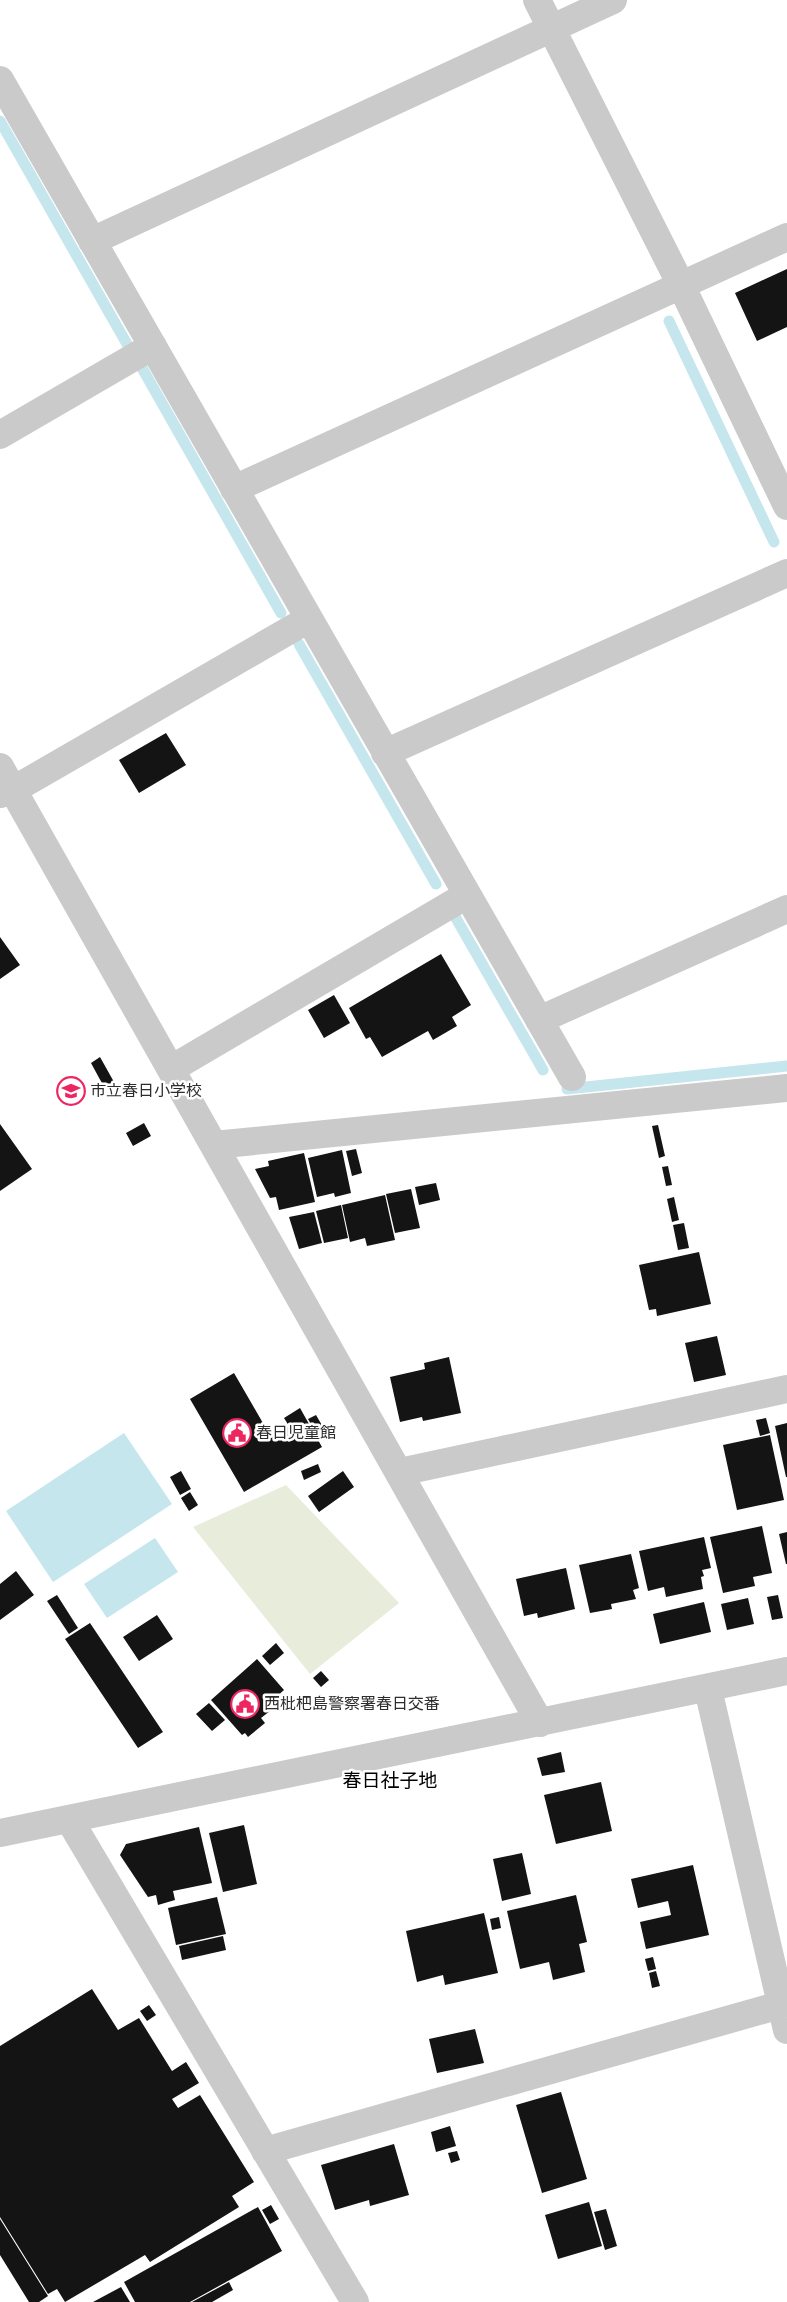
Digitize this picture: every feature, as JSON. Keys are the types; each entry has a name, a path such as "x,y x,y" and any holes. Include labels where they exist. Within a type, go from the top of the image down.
{"street":[{"path":"537,0 681,285 787,506"},
{"path":"92,241 613,0"},
{"path":"0,80 572,1077"},
{"path":"234,489 787,237"},
{"path":"0,435 152,346"},
{"path":"385,753 787,572"},
{"path":"309,619 4,784 171,1069 540,1723"},
{"path":"171,1069 467,895"},
{"path":"539,1020 787,909"},
{"path":"214,1145 787,1088"},
{"path":"400,1472 787,1389"},
{"path":"0,1833 787,1671"},
{"path":"265,2151 785,2012 708,1688"},
{"path":"69,1819 355,2302"}],"green space":[{"path":"286,1485 399,1603 310,1674 193,1527"}],"water":[{"path":"124,1433 172,1504 53,1582 6,1511"},
{"path":"155,1538 178,1572 107,1618 84,1584"}],"building":[{"path":"787,269 787,327 757,341 735,293"},
{"path":"166,733 186,765 139,793 119,760"},
{"path":"0,937 20,965 0,979"},
{"path":"441,954 471,1005 452,1017 457,1026 433,1040 428,1031 382,1057 370,1037 366,1039 349,1008"},
{"path":"334,995 350,1023 324,1038 308,1010"},
{"path":"100,1057 114,1082 104,1087 91,1063"},
{"path":"144,1123 151,1136 133,1146 126,1133"},
{"path":"0,1124 32,1169 0,1191"},
{"path":"658,1125 665,1156 659,1158 652,1126"},
{"path":"356,1149 362,1173 352,1176 346,1151"},
{"path":"342,1150 351,1193 335,1197 334,1193 317,1197 308,1158"},
{"path":"304,1153 315,1202 279,1210 276,1197 270,1198 255,1169 269,1166 268,1161"},
{"path":"668,1166 672,1185 666,1186 662,1167"},
{"path":"436,1183 440,1200 419,1205 415,1187"},
{"path":"411,1189 420,1228 395,1233 386,1194"},
{"path":"385,1195 395,1240 367,1246 365,1238 350,1242 342,1205"},
{"path":"674,1197 679,1220 672,1222 667,1199"},
{"path":"341,1205 348,1238 324,1243 316,1211"},
{"path":"314,1212 322,1243 299,1249 289,1217"},
{"path":"684,1223 689,1248 678,1250 673,1225"},
{"path":"699,1252 711,1304 657,1316 656,1309 649,1310 639,1265"},
{"path":"717,1336 726,1375 694,1382 685,1343"},
{"path":"449,1357 461,1413 423,1421 422,1417 400,1422 390,1377 425,1369 424,1363"},
{"path":"234,1373 271,1437 289,1426 284,1418 300,1408 322,1447 244,1492 190,1399"},
{"path":"316,1415 327,1434 319,1439 308,1419"},
{"path":"766,1418 770,1433 760,1436 756,1420"},
{"path":"787,1423 787,1477 786,1477 775,1426"},
{"path":"770,1435 784,1500 737,1510 723,1445"},
{"path":"318,1464 321,1472 304,1480 301,1471"},
{"path":"181,1471 191,1489 180,1495 170,1477"},
{"path":"343,1471 354,1487 319,1512 308,1496"},
{"path":"190,1492 198,1505 189,1511 181,1498"},
{"path":"762,1526 772,1573 753,1577 755,1586 723,1593 710,1537"},
{"path":"787,1532 787,1564 786,1564 779,1534"},
{"path":"704,1537 711,1568 702,1570 704,1576 701,1577 703,1589 666,1597 664,1587 648,1591 639,1551"},
{"path":"631,1554 639,1588 633,1590 636,1599 611,1604 612,1609 590,1613 579,1565"},
{"path":"566,1568 575,1609 538,1618 537,1613 524,1616 516,1579"},
{"path":"16,1571 34,1595 0,1620 0,1584"},
{"path":"57,1595 78,1628 69,1634 47,1601"},
{"path":"778,1595 783,1618 772,1620 767,1597"},
{"path":"748,1598 754,1624 727,1630 721,1604"},
{"path":"704,1602 711,1632 660,1644 653,1614"},
{"path":"157,1615 173,1639 139,1661 123,1637"},
{"path":"90,1623 163,1732 138,1748 65,1639"},
{"path":"276,1643 284,1653 270,1665 262,1656"},
{"path":"257,1659 284,1690 266,1706 270,1711 261,1718 265,1723 248,1737 245,1733 242,1735 211,1700"},
{"path":"321,1671 329,1680 321,1687 313,1678"},
{"path":"209,1703 225,1720 212,1731 196,1714"},
{"path":"561,1752 565,1772 542,1776 537,1758"},
{"path":"601,1782 612,1831 556,1844 544,1795"},
{"path":"244,1825 257,1884 223,1892 209,1833"},
{"path":"199,1827 212,1883 173,1891 175,1900 158,1905 156,1895 148,1897 120,1855 126,1844"},
{"path":"522,1853 531,1894 502,1901 493,1859"},
{"path":"693,1865 709,1935 646,1949 640,1922 671,1915 668,1901 638,1908 631,1879"},
{"path":"576,1895 587,1942 579,1944 585,1972 553,1980 549,1962 520,1969 507,1911"},
{"path":"217,1897 226,1934 176,1945 168,1908"},
{"path":"484,1913 498,1973 445,1985 443,1975 417,1982 406,1931"},
{"path":"499,1917 501,1928 492,1930 490,1919"},
{"path":"223,1936 226,1950 182,1960 179,1946"},
{"path":"653,1957 656,1969 648,1971 645,1959"},
{"path":"656,1971 660,1986 652,1988 649,1973"},
{"path":"92,1989 118,2030 139,2018 172,2071 186,2062 199,2083 172,2099 178,2108 200,2095 254,2182 232,2196 239,2207 150,2262 145,2255 65,2302 57,2289 48,2294 0,2217 0,2046"},
{"path":"149,2005 156,2015 147,2021 140,2011"},
{"path":"475,2029 484,2063 437,2073 429,2039"},
{"path":"561,2092 587,2179 542,2193 516,2105"},
{"path":"450,2126 456,2146 436,2152 431,2132"},
{"path":"394,2144 409,2195 370,2206 369,2200 335,2210 321,2165"},
{"path":"457,2151 460,2160 451,2163 448,2153"},
{"path":"589,2202 602,2246 558,2259 545,2215"},
{"path":"271,2205 279,2219 270,2224 262,2210"},
{"path":"258,2207 282,2251 190,2302 135,2302 124,2282"},
{"path":"606,2209 617,2246 605,2250 594,2212"},
{"path":"0,2219 48,2296 39,2302 29,2302 0,2255"},
{"path":"229,2282 233,2290 212,2302 192,2302"},
{"path":"121,2287 130,2302 93,2302"}],"waterway":[{"path":"0,121 127,344"},
{"path":"669,321 774,542"},
{"path":"142,368 281,613"},
{"path":"299,644 436,884"},
{"path":"453,913 543,1070"},
{"path":"567,1089 787,1066"}],"place":[{"name":"市立春日小学校","path":"71,1091"},
{"name":"春日児童館","path":"237,1433"},
{"name":"西枇杷島警察署春日交番","path":"245,1704"}],"district":[{"name":"春日社子地","path":"390,1781"}]}
